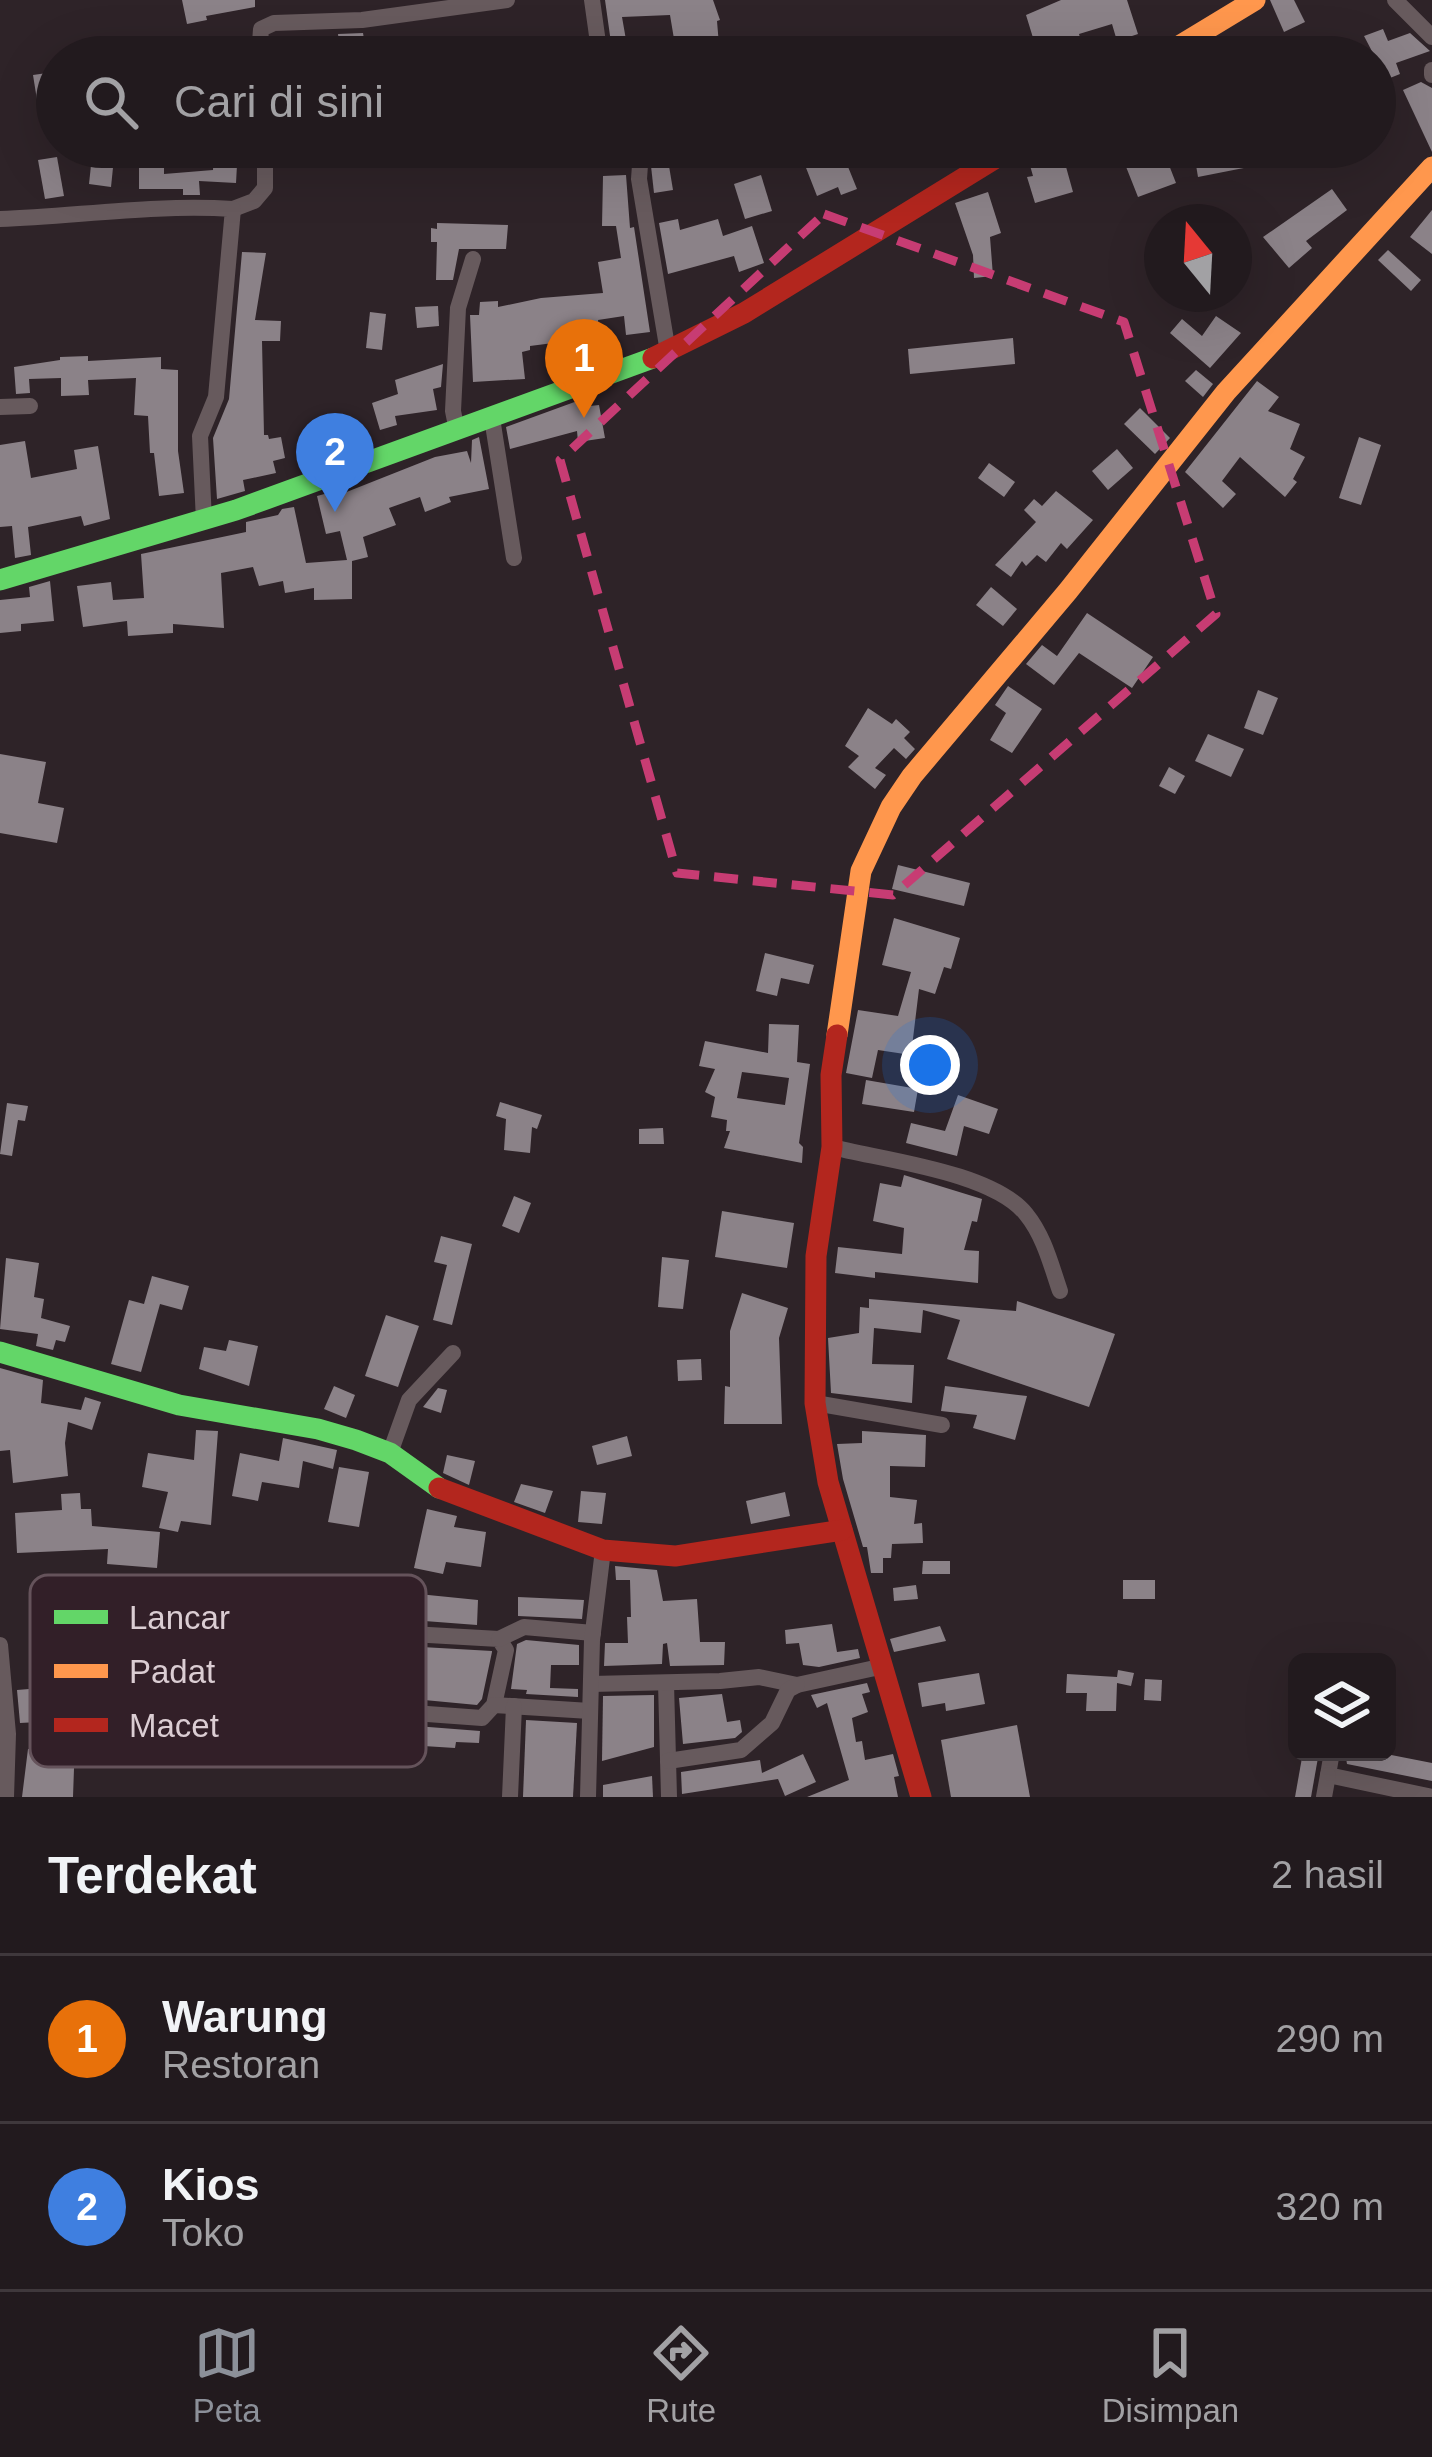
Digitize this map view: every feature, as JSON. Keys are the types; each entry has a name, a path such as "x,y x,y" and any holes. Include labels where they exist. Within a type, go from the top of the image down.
{"street":[{"path":"260,36 261,29 274,23 362,20 507,0"},
{"path":"592,0 597,36"},
{"path":"1196,36 1256,0"},
{"path":"1395,0 1432,37"},
{"path":"921,1797 828,1482 815,1403 816,1256 832,1148 831,1075 861,871 891,807 1226,392 1432,167"},
{"path":"0,219 171,206 233,209 254,201 265,188 265,168"},
{"path":"640,168 666,340"},
{"path":"0,580 204,521 456,421 492,418 764,301 980,168"},
{"path":"204,521 200,436 216,397 233,209"},
{"path":"456,421 458,308 473,260"},
{"path":"0,407 30,406"},
{"path":"492,418 514,558"},
{"path":"832,1148 950,1175 991,1190 1023,1209 1048,1256 1060,1292"},
{"path":"0,1352 179,1405 318,1429 390,1454 433,1485 473,1504 603,1550 675,1556 842,1530"},
{"path":"390,1454 409,1400 453,1353"},
{"path":"815,1403 942,1425"},
{"path":"589,1797 593,1634 603,1550"},
{"path":"426,1635 499,1639 524,1627 593,1634"},
{"path":"499,1639 506,1650 509,1797"},
{"path":"0,1646 8,1749 6,1797"},
{"path":"668,1761 741,1750 772,1723 788,1690 796,1685 884,1666"},
{"path":"591,1684 759,1676 796,1685"},
{"path":"666,1683 669,1797"},
{"path":"426,1716 470,1720 504,1706 590,1711"},
{"path":"1324,1797 1330,1761"},
{"path":"1328,1775 1432,1797"}],"highlighted area":[{"path":"824,214 1124,322 1216,614 893,895 677,873 560,460"}],"building":[{"path":"182,0 255,0 255,7 187,24"},
{"path":"605,0 713,0 720,20 718,36 674,36 670,15 622,17 625,36 610,36"},
{"path":"1061,0 1127,0 1138,34 1116,36 1112,24 1080,36 1032,36 1026,15"},
{"path":"1270,0 1294,0 1305,22 1284,32"},
{"path":"1410,33 1430,51 1396,63 1396,38"},
{"path":"1421,82 1432,88 1432,152 1403,90"},
{"path":"39,168 59,168 64,196 45,199"},
{"path":"91,168 113,168 111,187 89,184"},
{"path":"139,168 164,168 164,174 237,168 236,183 199,181 200,195 183,195 183,189 139,189"},
{"path":"651,168 669,168 673,190 654,193"},
{"path":"806,168 848,168 857,189 841,195 838,187 817,196"},
{"path":"1031,168 1066,168 1073,192 1035,203 1027,177 1033,176"},
{"path":"1127,168 1170,168 1176,183 1138,197"},
{"path":"1196,168 1244,168 1198,177"},
{"path":"626,175 630,228 634,227 650,332 626,335 624,316 598,320 601,348 562,352 561,342 530,346 522,352 525,379 473,382 470,315 479,315 480,302 498,301 498,307 603,293 598,262 621,258 616,226 602,226 603,176"},
{"path":"761,175 772,211 745,219 734,184"},
{"path":"1332,189 1347,210 1306,241 1312,248 1289,268 1263,237"},
{"path":"988,192 1001,233 990,237 993,276 974,278 973,255 955,203"},
{"path":"1432,210 1432,254 1410,237"},
{"path":"678,219 680,230 718,219 723,236 752,226 764,263 739,272 734,256 668,274 659,223"},
{"path":"437,223 508,225 506,249 459,249 453,280 436,280 437,242 431,242 431,228 437,229"},
{"path":"1388,250 1421,280 1411,291 1378,260"},
{"path":"242,252 266,253 255,320 281,321 280,341 262,341 264,435 281,437 285,458 273,461 276,473 243,480 245,491 217,499 213,438 229,399"},
{"path":"438,306 439,326 417,328 415,307"},
{"path":"370,312 386,314 382,350 366,348"},
{"path":"1216,316 1241,333 1210,368 1170,333 1182,319 1202,336"},
{"path":"1013,338 1015,364 910,374 908,349"},
{"path":"88,356 88,361 161,357 161,369 178,370 178,451 184,493 159,496 148,416 134,415 136,378 88,380 89,395 61,396 61,378 29,379 30,393 16,394 14,367"},
{"path":"443,364 441,387 433,389 437,410 395,416 397,425 380,430 372,403 398,394 395,380"},
{"path":"1196,370 1213,384 1203,397 1185,381"},
{"path":"1257,381 1279,397 1268,411 1300,424 1290,449 1305,457 1293,479 1297,482 1285,497 1240,457 1222,481 1236,494 1223,508 1185,472"},
{"path":"591,396 590,406 599,405 605,438 578,442 577,431 510,449 506,427"},
{"path":"1140,408 1170,438 1155,454 1124,424"},
{"path":"344,419 347,442 306,447 303,433 324,429 323,422"},
{"path":"479,437 489,489 449,497 451,502 425,512 420,497 389,508 396,525 363,537 368,557 352,561 352,599 314,600 314,588 285,593 283,581 259,586 253,567 221,573 224,628 173,624 173,633 128,636 127,621 83,627 77,586 111,582 113,600 144,598 141,554 246,532 246,522 278,515 282,509 294,507 306,563 347,560 340,531 326,534 317,496 343,489 344,493 435,457 467,451 471,463 472,440"},
{"path":"1359,437 1381,445 1361,505 1339,498"},
{"path":"25,441 31,478 77,469 74,450 98,446 110,519 84,526 81,516 28,527 31,555 15,558 12,526 0,527 0,445"},
{"path":"1117,449 1133,468 1108,490 1092,471"},
{"path":"989,463 1015,482 1004,497 978,478"},
{"path":"1056,491 1093,520 1067,549 1061,543 1046,562 1037,555 1026,566 1022,561 1011,577 995,565 1036,522 1024,510 1034,499 1042,506"},
{"path":"50,581 54,621 21,624 21,631 0,633 0,600 30,597 29,587"},
{"path":"991,587 1017,609 1003,626 976,605"},
{"path":"1087,613 1153,657 1132,688 1079,653 1054,685 1026,664 1042,645 1057,656"},
{"path":"1008,686 1042,709 1012,753 990,740 1006,713 995,705"},
{"path":"1258,690 1278,698 1263,735 1244,728"},
{"path":"868,708 892,724 896,719 910,732 904,738 915,749 906,759 894,748 875,768 886,775 875,789 848,767 859,756 845,746"},
{"path":"1208,734 1244,749 1231,777 1195,761"},
{"path":"0,754 46,762 38,803 64,808 57,843 0,833"},
{"path":"1169,767 1185,776 1175,794 1159,786"},
{"path":"898,865 970,883 964,906 892,889"},
{"path":"894,918 960,938 951,969 944,967 935,994 919,989 911,1055 878,1050 872,1078 846,1073 858,1010 898,1016 911,972 882,965"},
{"path":"765,953 814,965 809,984 781,978 777,996 756,991"},
{"path":"769,1024 799,1025 797,1062 810,1064 799,1143 802,1163 724,1148 730,1131 726,1131 727,1120 711,1117 715,1097 705,1092 715,1069 699,1066 705,1041 768,1053","holes":["742,1072 789,1078 785,1105 737,1098"]},
{"path":"866,1080 918,1089 914,1112 862,1104"},
{"path":"958,1095 998,1109 989,1134 964,1126 957,1156 906,1143 911,1123 945,1131"},
{"path":"500,1102 542,1115 537,1129 532,1127 530,1153 504,1150 506,1119 496,1116"},
{"path":"7,1103 28,1106 25,1121 18,1120 12,1156 0,1154"},
{"path":"663,1128 664,1144 639,1144 639,1129"},
{"path":"904,1175 982,1199 964,1250 979,1251 978,1283 875,1272 875,1278 835,1273 838,1247 902,1254 904,1228 873,1221 880,1183 901,1187"},
{"path":"514,1196 531,1203 519,1233 502,1226"},
{"path":"722,1211 794,1223 787,1268 715,1257"},
{"path":"441,1236 472,1244 452,1325 433,1320 447,1265 434,1262"},
{"path":"662,1257 689,1260 683,1309 658,1307"},
{"path":"6,1258 39,1263 34,1297 44,1299 41,1318 70,1326 65,1342 56,1340 53,1350 36,1346 38,1334 0,1329"},
{"path":"152,1276 189,1286 182,1310 160,1304 141,1372 111,1364 129,1300 144,1304"},
{"path":"742,1293 788,1308 779,1338 782,1424 724,1424 725,1386 730,1387 730,1331"},
{"path":"869,1299 1016,1311 1017,1301 1115,1334 1089,1407 947,1359 960,1320 923,1310 921,1333 874,1328 872,1364 914,1365 912,1403 831,1393 828,1338 859,1333 860,1307 869,1308"},
{"path":"386,1315 419,1326 398,1387 365,1376"},
{"path":"229,1340 258,1346 249,1386 199,1369 204,1347 226,1351"},
{"path":"701,1359 702,1380 678,1381 677,1360"},
{"path":"0,1368 43,1380 41,1403 81,1410 85,1397 101,1402 92,1430 68,1422 68,1476 13,1483 10,1450 0,1451"},
{"path":"334,1386 355,1395 346,1418 324,1409"},
{"path":"945,1386 1027,1396 1015,1440 973,1428 977,1415 941,1411"},
{"path":"438,1388 447,1390 441,1413 423,1407"},
{"path":"196,1430 218,1431 211,1525 181,1521 178,1532 159,1528 168,1492 142,1487 148,1453 194,1460"},
{"path":"862,1431 926,1435 925,1467 890,1466 890,1497 917,1500 914,1524 922,1523 923,1543 892,1544 891,1558 883,1558 883,1573 871,1573 837,1444 862,1443"},
{"path":"627,1436 632,1456 597,1465 592,1446"},
{"path":"283,1438 337,1450 333,1469 303,1461 299,1488 262,1482 258,1501 232,1496 240,1453 279,1461"},
{"path":"447,1455 475,1461 469,1485 443,1473"},
{"path":"339,1467 369,1472 359,1527 328,1522"},
{"path":"521,1484 553,1491 545,1513 514,1502"},
{"path":"581,1491 606,1493 602,1524 578,1522"},
{"path":"785,1492 790,1516 751,1524 746,1501"},
{"path":"80,1493 81,1509 91,1509 92,1526 160,1532 157,1568 107,1564 108,1549 17,1553 15,1513 62,1510 61,1494"},
{"path":"427,1509 457,1516 454,1527 486,1532 481,1567 446,1562 443,1574 414,1568"},
{"path":"923,1561 950,1561 950,1574 922,1574"},
{"path":"615,1566 657,1570 663,1601 697,1599 700,1642 725,1642 724,1665 670,1666 667,1643 663,1644 662,1664 604,1666 605,1643 628,1643 627,1617 631,1617 630,1580 616,1580"},
{"path":"1123,1580 1155,1580 1155,1599 1123,1599"},
{"path":"916,1585 918,1599 894,1601 893,1588"},
{"path":"426,1595 478,1600 477,1625 426,1621"},
{"path":"518,1597 584,1600 582,1619 518,1616"},
{"path":"832,1624 837,1652 858,1649 860,1658 819,1667 803,1665 799,1643 786,1644 785,1630"},
{"path":"940,1626 946,1641 894,1652 890,1639"},
{"path":"526,1640 579,1645 579,1665 551,1665 550,1688 578,1689 578,1697 511,1689 517,1644"},
{"path":"426,1647 492,1651 477,1705 426,1700"},
{"path":"1118,1670 1134,1673 1131,1686 1117,1683 1116,1711 1086,1711 1087,1693 1066,1693 1067,1674 1117,1677"},
{"path":"979,1673 985,1704 946,1711 945,1703 922,1707 918,1683"},
{"path":"1145,1679 1162,1680 1161,1701 1144,1700"},
{"path":"867,1683 870,1692 862,1694 868,1712 852,1718 856,1742 862,1741 865,1760 893,1754 898,1797 807,1797 849,1780 827,1703 817,1708 811,1695"},
{"path":"30,1689 30,1722 20,1723 17,1690"},
{"path":"722,1694 727,1722 740,1720 742,1732 735,1738 683,1744 679,1698"},
{"path":"654,1695 654,1747 602,1761 603,1696"},
{"path":"526,1720 577,1723 573,1797 523,1797"},
{"path":"1017,1725 1030,1797 951,1797 941,1740"},
{"path":"426,1727 480,1731 479,1743 456,1742 455,1748 426,1746"},
{"path":"28,1749 30,1767 74,1767 73,1797 22,1797"},
{"path":"803,1754 816,1782 785,1796 778,1779 682,1794 681,1772 760,1760 762,1773"},
{"path":"1396,1756 1432,1763 1432,1781 1347,1764 1396,1761"},
{"path":"1301,1761 1317,1761 1311,1797 1295,1797"},
{"path":"652,1776 653,1797 603,1797 603,1785"}],"traffic: fast":[{"path":"0,580 236,510 653,358"},
{"path":"0,1352 179,1405 356,1440 390,1453 439,1488"}],"traffic: slow":[{"path":"1196,36 1255,0"},
{"path":"837,1035 861,871 891,807 912,776 1068,591 1226,392 1432,167"}],"traffic: jam":[{"path":"653,358 744,313 980,168"},
{"path":"837,1035 831,1075 832,1147 816,1256 815,1403 828,1482 921,1797"},
{"path":"439,1488 603,1550 675,1556 842,1530"}],"place":[{"name":"Warung","path":"584,418"},
{"name":"Kios","path":"335,512"}]}
